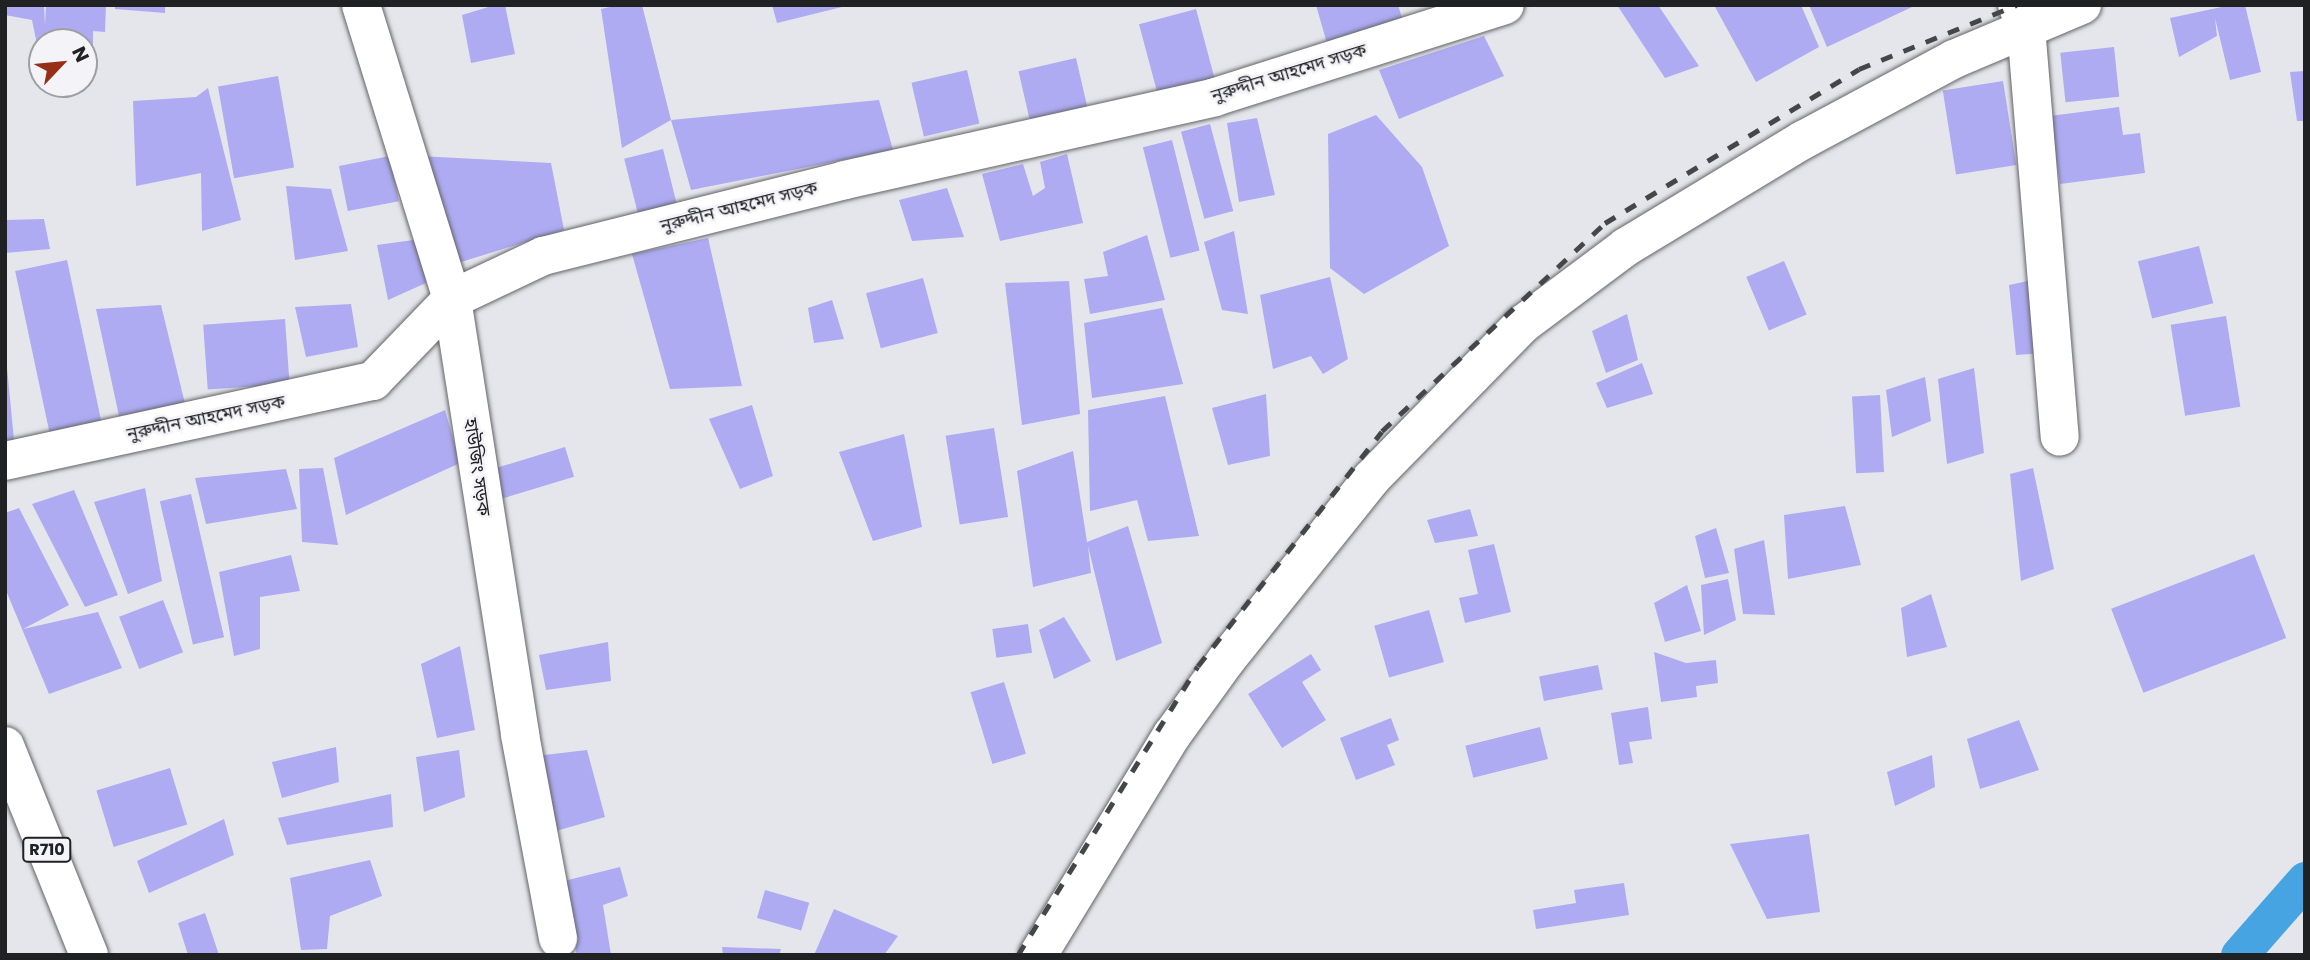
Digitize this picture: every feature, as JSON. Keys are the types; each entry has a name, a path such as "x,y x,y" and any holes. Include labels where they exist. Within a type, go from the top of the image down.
{"street":[{"name":"হাউজিং সড়ক","path":"361,5 452,299 520,735 558,939"},
{"name":"নুরুদ্দীন আহমেদ সড়ক","path":"5,461 373,381 452,299 543,256 845,180 1215,97 1505,5"},
{"path":"1038,955 1172,735 1227,659 1371,480 1523,324 1626,247 1803,139 2022,16 2082,5"},
{"path":"2022,16 2060,437"},
{"name":"R710","path":"5,746 89,955"}],"building":[{"path":"5,5 44,5 45,25 46,5 106,5 105,32 98,31 98,28 34,28 32,20 5,15"},
{"path":"115,5 165,5 165,13 115,9"},
{"path":"495,5 505,5 515,54 471,63 462,15"},
{"path":"619,5 642,5 671,120 622,148 601,9"},
{"path":"772,5 846,5 846,6 777,23"},
{"path":"1316,5 1398,5 1404,24 1328,47"},
{"path":"1617,5 1658,5 1699,66 1665,78"},
{"path":"1714,5 1801,5 1819,47 1756,82"},
{"path":"1809,5 1911,5 1912,7 1827,47"},
{"path":"2231,5 2245,5 2261,72 2230,80 2215,18 2217,36 2179,57 2170,18"},
{"path":"1196,9 1215,81 1158,97 1139,24"},
{"path":"1484,36 1504,76 1399,119 1379,70"},
{"path":"2114,47 2119,97 2066,102 2060,53"},
{"path":"1076,58 1087,108 1030,121 1019,71"},
{"path":"967,70 979,124 924,136 911,83"},
{"path":"2305,71 2305,121 2297,121 2290,72"},
{"path":"278,76 294,168 234,178 218,87"},
{"path":"2003,81 2016,165 1956,174 1943,91"},
{"path":"208,88 241,220 202,231 201,173 136,186 133,101 196,97"},
{"path":"879,100 893,150 691,190 671,120"},
{"path":"2119,107 2123,135 2140,133 2145,173 2060,184 2050,116"},
{"path":"1376,115 1422,167 1449,246 1364,294 1330,268 1328,134"},
{"path":"1257,118 1275,195 1239,202 1227,123"},
{"path":"1210,124 1233,211 1204,219 1181,132"},
{"path":"1172,140 1200,251 1170,258 1143,147"},
{"path":"663,149 677,204 638,214 624,159"},
{"path":"1067,154 1083,223 1000,241 982,174 1023,164 1033,196 1045,188 1040,162"},
{"path":"390,156 399,201 348,211 339,166"},
{"path":"419,156 551,163 564,230 458,263"},
{"path":"286,186 331,189 348,251 295,260"},
{"path":"947,188 964,237 912,241 899,200"},
{"path":"44,219 50,249 5,253 5,220"},
{"path":"1234,231 1248,314 1222,310 1204,242"},
{"path":"1147,235 1165,300 1090,314 1084,279 1108,276 1103,252"},
{"path":"708,238 742,386 670,389 632,254"},
{"path":"421,239 426,283 388,300 377,245"},
{"path":"2199,246 2213,303 2152,318 2138,261"},
{"path":"67,260 102,424 50,435 15,271"},
{"path":"1784,261 1807,314 1769,330 1746,277"},
{"path":"1330,277 1348,359 1323,374 1311,356 1273,369 1260,295"},
{"path":"923,278 938,333 881,348 866,293"},
{"path":"2043,278 2047,353 2016,355 2009,285"},
{"path":"1069,281 1080,414 1022,425 1005,283"},
{"path":"832,300 844,339 814,343 808,308"},
{"path":"351,304 358,347 306,357 295,307"},
{"path":"161,305 187,412 119,416 96,309"},
{"path":"1162,308 1183,384 1092,398 1084,323"},
{"path":"1627,314 1638,360 1606,373 1592,331"},
{"path":"2226,316 2240,407 2185,416 2171,325"},
{"path":"285,319 290,384 208,390 203,325"},
{"path":"5,347 14,440 5,440"},
{"path":"1642,363 1653,394 1607,408 1596,383"},
{"path":"1974,368 1984,453 1947,464 1938,379"},
{"path":"1925,377 1931,421 1892,437 1886,390"},
{"path":"1266,394 1270,456 1228,465 1212,408"},
{"path":"1880,395 1884,472 1856,473 1852,396"},
{"path":"1165,396 1199,536 1148,541 1137,500 1090,511 1088,410"},
{"path":"752,405 773,476 740,489 709,419"},
{"path":"445,410 460,463 346,515 334,458"},
{"path":"994,428 1008,517 960,525 946,436"},
{"path":"904,434 922,527 873,541 839,452"},
{"path":"565,447 574,477 499,500 489,470"},
{"path":"1073,451 1087,542 1128,526 1162,643 1116,661 1088,546 1091,573 1033,587 1017,471"},
{"path":"323,468 338,545 302,542 299,469"},
{"path":"2033,468 2054,569 2021,581 2010,474"},
{"path":"286,469 297,509 206,524 195,478"},
{"path":"145,488 162,581 128,594 94,502"},
{"path":"74,490 118,595 85,607 32,504"},
{"path":"191,494 224,637 193,644 160,501"},
{"path":"1845,506 1861,565 1788,579 1784,515"},
{"path":"19,508 69,605 23,629 98,612 122,668 49,694 5,588 5,513"},
{"path":"1470,509 1478,536 1435,543 1427,520"},
{"path":"1716,528 1729,573 1705,578 1695,536"},
{"path":"1764,540 1775,615 1743,614 1734,549"},
{"path":"1494,544 1511,612 1465,623 1459,598 1478,594 1468,550"},
{"path":"2254,554 2286,638 2143,693 2111,609"},
{"path":"291,555 300,591 260,597 260,649 234,656 219,572"},
{"path":"1728,579 1736,620 1704,635 1701,585"},
{"path":"1687,585 1701,631 1665,642 1654,603"},
{"path":"1931,594 1947,647 1907,657 1901,608"},
{"path":"163,600 183,652 139,669 119,617"},
{"path":"1429,610 1444,662 1389,678 1374,626"},
{"path":"1064,617 1091,661 1054,679 1039,630"},
{"path":"1028,624 1032,653 996,658 992,629"},
{"path":"608,642 611,681 546,690 539,655"},
{"path":"460,646 475,730 437,738 421,664"},
{"path":"1654,652 1686,663 1716,660 1718,683 1696,686 1697,697 1661,702"},
{"path":"1311,654 1321,670 1302,682 1326,720 1282,748 1248,694"},
{"path":"1598,665 1603,690 1544,701 1539,676"},
{"path":"1004,682 1026,754 992,764 971,692"},
{"path":"1648,707 1652,739 1629,742 1633,763 1619,765 1611,713"},
{"path":"1391,718 1399,740 1387,745 1395,765 1356,780 1340,738"},
{"path":"2019,720 2039,770 1980,789 1967,739"},
{"path":"1540,727 1548,759 1473,778 1465,746"},
{"path":"336,747 339,782 282,798 272,762"},
{"path":"459,750 465,797 424,812 416,757"},
{"path":"587,750 605,817 549,833 536,756"},
{"path":"1932,755 1935,787 1895,806 1887,772"},
{"path":"170,768 187,824 114,847 96,791"},
{"path":"391,794 393,827 287,845 278,818"},
{"path":"224,819 234,855 149,893 137,861"},
{"path":"1809,834 1820,912 1767,919 1730,844"},
{"path":"370,860 382,896 330,916 327,949 301,950 290,878"},
{"path":"620,867 628,896 603,905 611,955 577,955 556,883"},
{"path":"1624,883 1629,915 1536,929 1533,910 1576,903 1574,890"},
{"path":"765,890 809,903 801,931 757,918"},
{"path":"834,909 898,936 884,955 814,955"},
{"path":"205,913 219,955 188,955 178,923"},
{"path":"722,947 781,949 779,955 723,955"}],"waterway":[{"path":"2239,955 2305,880"}],"railway":[{"path":"1018,955 1198,666 1382,431 1605,223 1859,69 2017,5"}]}
